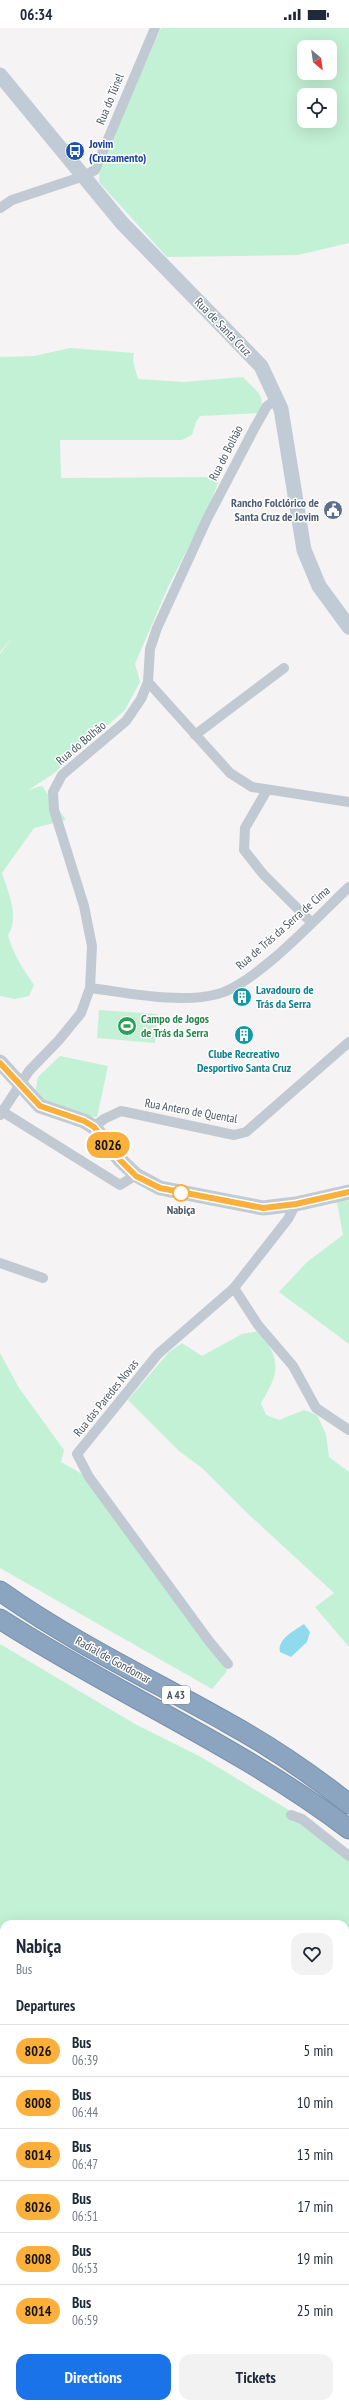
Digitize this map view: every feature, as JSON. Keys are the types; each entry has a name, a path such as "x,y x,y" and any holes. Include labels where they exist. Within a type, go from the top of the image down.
{"highway":[{"name":"Radial de Gondomar","path":"0,1591 83,1644 230,1724 315,1778 349,1804"},
{"name":"Radial de Gondomar","path":"0,1619 37,1643 211,1739 302,1794 349,1829"}],"main road":[{"name":"Rua de Santa Cruz","path":"0,76 122,223 261,366 277,399 288,446 296,509 304,550 319,586 349,627"},
{"path":"0,1062 40,1106 84,1121 94,1127 120,1160 136,1176 165,1189 263,1208 296,1204 349,1192"}],"street":[{"name":"Rua do Túnel","path":"84,176 95,170 155,28"},
{"path":"0,208 12,200 84,176"},
{"name":"Rua do Bolhão","path":"1,1112 21,1086 29,1071 59,1040 81,1013 90,988 92,946 84,906 54,810 53,792 62,775 126,721 141,699 148,682 150,649 157,628 207,519 255,427 267,406 277,399"},
{"path":"196,735 284,668"},
{"path":"148,682 230,773 252,787 349,802"},
{"path":"267,790 245,828 244,850 263,874 311,922"},
{"name":"Rua de Trás da Serra de Cima","path":"90,988 182,998 217,994 253,975 349,887"},
{"name":"Rua Antero de Quental","path":"94,1127 104,1119 121,1111 234,1135 246,1132 349,1042"},
{"path":"1,1112 120,1185 136,1176"},
{"name":"Rua das Paredes Novas","path":"228,1664 209,1641 89,1477 77,1454 158,1354 234,1288 288,1219 296,1204"},
{"path":"0,1263 43,1278"},
{"path":"234,1288 258,1325 293,1366 316,1408 349,1430"},
{"path":"291,1815 302,1819 349,1856"}],"green space":[{"path":"161,28 349,28 349,243 298,255 167,257 99,182 100,167"},
{"path":"70,348 134,353 133,361 138,379 184,382 243,377 258,392 262,400 262,406 261,413 200,416 196,422 192,435 182,440 60,440 61,478 220,477 209,507 168,587 135,664 140,682 125,710 53,774 28,790 42,786 66,820 34,828 2,873 10,896 13,912 13,920 8,935 10,942 22,967 34,985 29,996 15,999 0,996 0,654 12,638 0,652 0,357 34,356"},
{"name":"Campo de Jogos de Trás da Serra","path":"99,1010 157,1014 155,1043 97,1038"},
{"path":"60,1056 108,1066 97,1117 64,1111 42,1100 35,1094 38,1077"},
{"path":"349,1200 349,1344 279,1292 307,1262 343,1235 337,1202"},
{"path":"260,1331 272,1351 276,1367 272,1383 261,1403 266,1415 279,1420 304,1410 317,1415 326,1434 329,1457 349,1472 349,1647 315,1607 334,1593 246,1512 202,1468 179,1451 128,1400 169,1352 182,1343 202,1356 242,1334"},
{"path":"0,1353 19,1388 64,1450 61,1462 82,1474 184,1608 227,1671 212,1689 0,1568"},
{"path":"0,1644 135,1724 201,1757 332,1836 349,1851 349,1920 0,1920"}],"water":[{"path":"304,1624 310,1632 307,1642 291,1657 280,1652 281,1643 284,1639"}],"bus line":[{"name":"8026","path":"0,1063 40,1106 84,1121 94,1127 120,1160 136,1176 160,1188 263,1208 296,1204 349,1192"}],"place":[{"name":"Jovim (Cruzamento)","path":"75,151"},
{"name":"Rancho Folclórico de Santa Cruz de Jovim","path":"333,510"},
{"name":"Lavadouro de Trás da Serra","path":"242,997"},
{"name":"Campo de Jogos de Trás da Serra","path":"127,1026"},
{"name":"Clube Recreativo Desportivo Santa Cruz","path":"244,1035"},
{"name":"Nabiça","path":"181,1193"}]}
